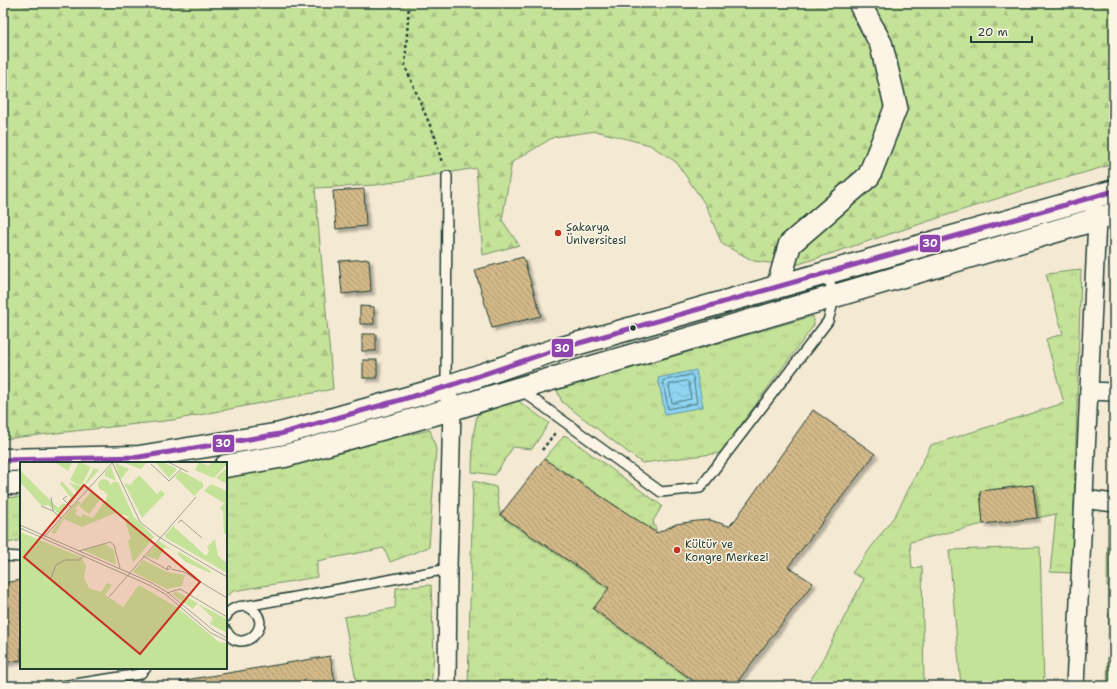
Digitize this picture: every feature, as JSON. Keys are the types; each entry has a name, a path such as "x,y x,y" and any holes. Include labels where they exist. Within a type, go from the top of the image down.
{"street":[{"path":"778,286 790,244 868,176 896,107 881,44 861,6"},
{"path":"3,460 138,460 280,434 446,387 555,350 1114,191"},
{"path":"1075,686 1089,391 1106,217 1091,198"},
{"path":"227,466 285,456 452,409 519,388 1106,217"},
{"path":"446,387 452,409 447,686"},
{"path":"1089,391 1114,392"},
{"path":"3,483 20,482"},
{"path":"1084,499 1114,503"}],"lane":[{"path":"446,387 447,176"},
{"path":"519,388 660,492 700,488 828,321 835,296 826,273"},
{"path":"3,556 20,557"},
{"path":"227,615 233,608 239,606 246,606 448,569"},
{"path":"227,633 232,638 245,640 251,638 256,633 259,627 257,614 246,606"},
{"path":"62,686 140,674 145,669"}],"path":[{"path":"409,3 405,66 434,137 447,176"},
{"path":"542,450 559,428"}],"green space":[{"path":"3,3 1114,3 1114,164 1014,193 793,266 754,261 722,244 705,204 676,162 650,145 596,131 554,137 512,162 502,220 519,245 483,255 476,168 376,185 315,188 333,389 173,420 3,439"},
{"path":"1081,270 1072,573 1050,572 1056,514 1037,518 1033,485 980,491 983,524 910,542 912,569 922,566 924,686 806,686 817,670 864,579 852,573 896,514 931,445 1064,403 1046,339 1063,334 1046,274"},
{"path":"813,316 814,325 720,453 642,463 562,402 557,390"},
{"path":"517,400 549,423 532,449 513,447 495,475 472,472 473,437 477,415"},
{"path":"430,430 436,449 429,547 390,562 384,548 317,561 317,577 233,591 227,596 227,476"},
{"path":"565,435 662,506 653,521 657,533 544,459"},
{"path":"473,481 496,487 500,515 609,588 593,609 701,686 468,686"},
{"path":"20,497 20,540 3,544 3,498"},
{"path":"1108,516 1114,517 1114,587 1107,586"},
{"path":"1040,547 1044,686 961,686 949,550"},
{"path":"431,585 434,655 431,686 357,686 344,617 395,608 396,588"},
{"path":"1109,614 1114,615 1113,686 1107,686"}],"water":[{"path":"696,370 703,407 665,414 658,378"}],"building":[{"path":"364,189 366,226 336,229 333,191"},
{"path":"523,257 541,316 492,328 475,270"},
{"path":"369,259 371,291 342,294 339,261"},
{"path":"360,306 374,307 374,324 360,324"},
{"path":"362,334 376,334 376,351 362,351"},
{"path":"363,360 377,360 377,378 363,378"},
{"name":"Kültür ve Kongre Merkezi","path":"813,410 875,454 788,567 813,583 734,686 701,686 593,609 609,588 500,515 544,459 657,533 676,524 697,521 710,520 729,526 735,520"},
{"path":"1033,485 1037,518 983,524 980,491"},
{"path":"20,580 20,660 3,663 3,583"},
{"path":"330,656 336,686 181,686 180,681"}],"transit line":[{"name":"30","path":"3,460 139,457 280,434 446,387 555,350 1114,191"}],"place":[{"name":"Sakarya Üniversitesi","path":"558,233"},
{"name":"Kültür ve Kongre Merkezi","path":"677,550"}]}
